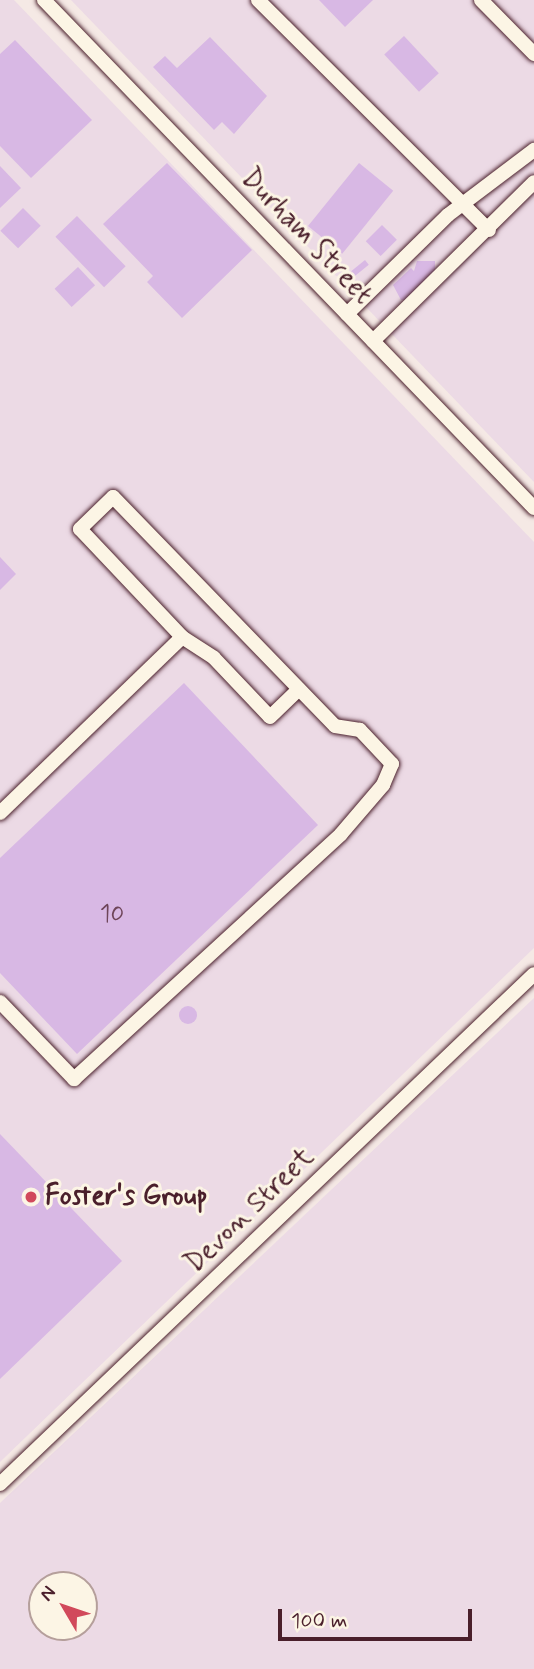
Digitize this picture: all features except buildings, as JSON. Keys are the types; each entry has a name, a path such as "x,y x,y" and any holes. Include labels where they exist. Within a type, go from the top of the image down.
{"street":[{"name":"Durham Street","path":"44,0 534,507"},
{"path":"258,0 489,230"},
{"path":"481,0 534,54"},
{"path":"346,314 463,204 534,150"},
{"path":"373,341 534,183"},
{"path":"0,1002 74,1079 341,834 369,804 393,764 360,730 335,726 113,497 80,529 182,637 214,658 270,717 299,689"},
{"path":"0,813 182,637"},
{"name":"Devon Street","path":"0,1484 534,974"}],"shaded area":[{"path":"0,0 14,0 534,542 534,948 0,1462"},
{"path":"71,0 534,0 534,482"},
{"path":"534,998 534,1669 0,1669 0,1503"}],"place":[{"name":"Foster's Group","path":"31,1197"}]}
